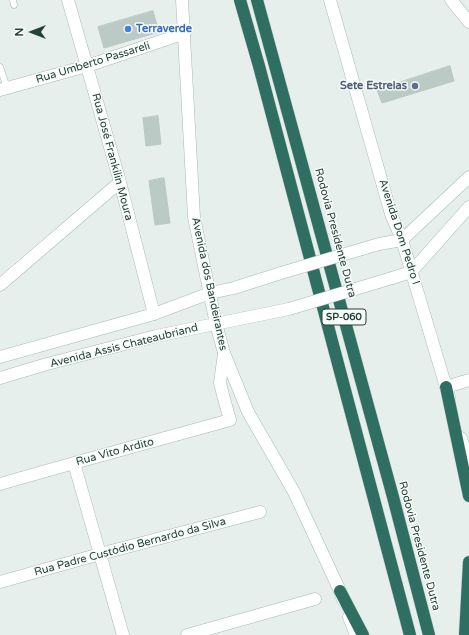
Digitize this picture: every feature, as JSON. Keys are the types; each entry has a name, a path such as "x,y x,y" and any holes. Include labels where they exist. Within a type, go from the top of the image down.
{"highway":[{"name":"SP-060","path":"240,0 259,66 410,635"},
{"name":"Rodovia Presidente Dutra","path":"257,0 389,482 429,635"},
{"path":"446,387 469,496"},
{"path":"465,635 469,562"},
{"path":"340,591 363,635"}],"main road":[{"name":"Rua José Frankilin Moura","path":"68,0 120,182 154,314"},
{"name":"Avenida dos Bandeirantes","path":"182,0 194,217 216,324 224,353 248,412 294,492 340,591 356,635"},
{"name":"Avenida Dom Pedro I","path":"330,0 391,214 402,240 417,287 469,463"},
{"path":"451,0 469,22"},
{"name":"Rua Umberto Passareli","path":"3,89 87,66 184,33"},
{"path":"402,240 469,177"},
{"path":"0,285 120,182"},
{"path":"412,272 469,207"},
{"name":"Avenida Assis Chateaubriand","path":"0,357 154,314 210,293 234,288 379,244 402,240"},
{"name":"Avenida Assis Chateaubriand","path":"0,378 47,364 156,336 288,309 412,272"},
{"path":"41,345 47,364"},
{"name":"Rua Vito Ardito","path":"0,484 230,420 220,383 224,353"},
{"path":"446,387 469,380"},
{"path":"74,463 123,635"},
{"name":"Rua Padre Custódio Bernardo da Silva","path":"0,582 260,512"},
{"path":"187,635 315,599"}],"lane":[{"path":"0,67 3,89"}],"building":[{"name":"Terraverde","path":"153,11 159,32 104,48 98,27"},
{"name":"Sete Estrelas","path":"450,66 454,81 382,103 377,90"},
{"path":"158,116 161,144 146,146 143,118"},
{"path":"164,178 170,223 155,225 149,181"}],"place":[{"name":"Terraverde","path":"128,29"},
{"name":"Sete Estrelas","path":"415,86"}]}
